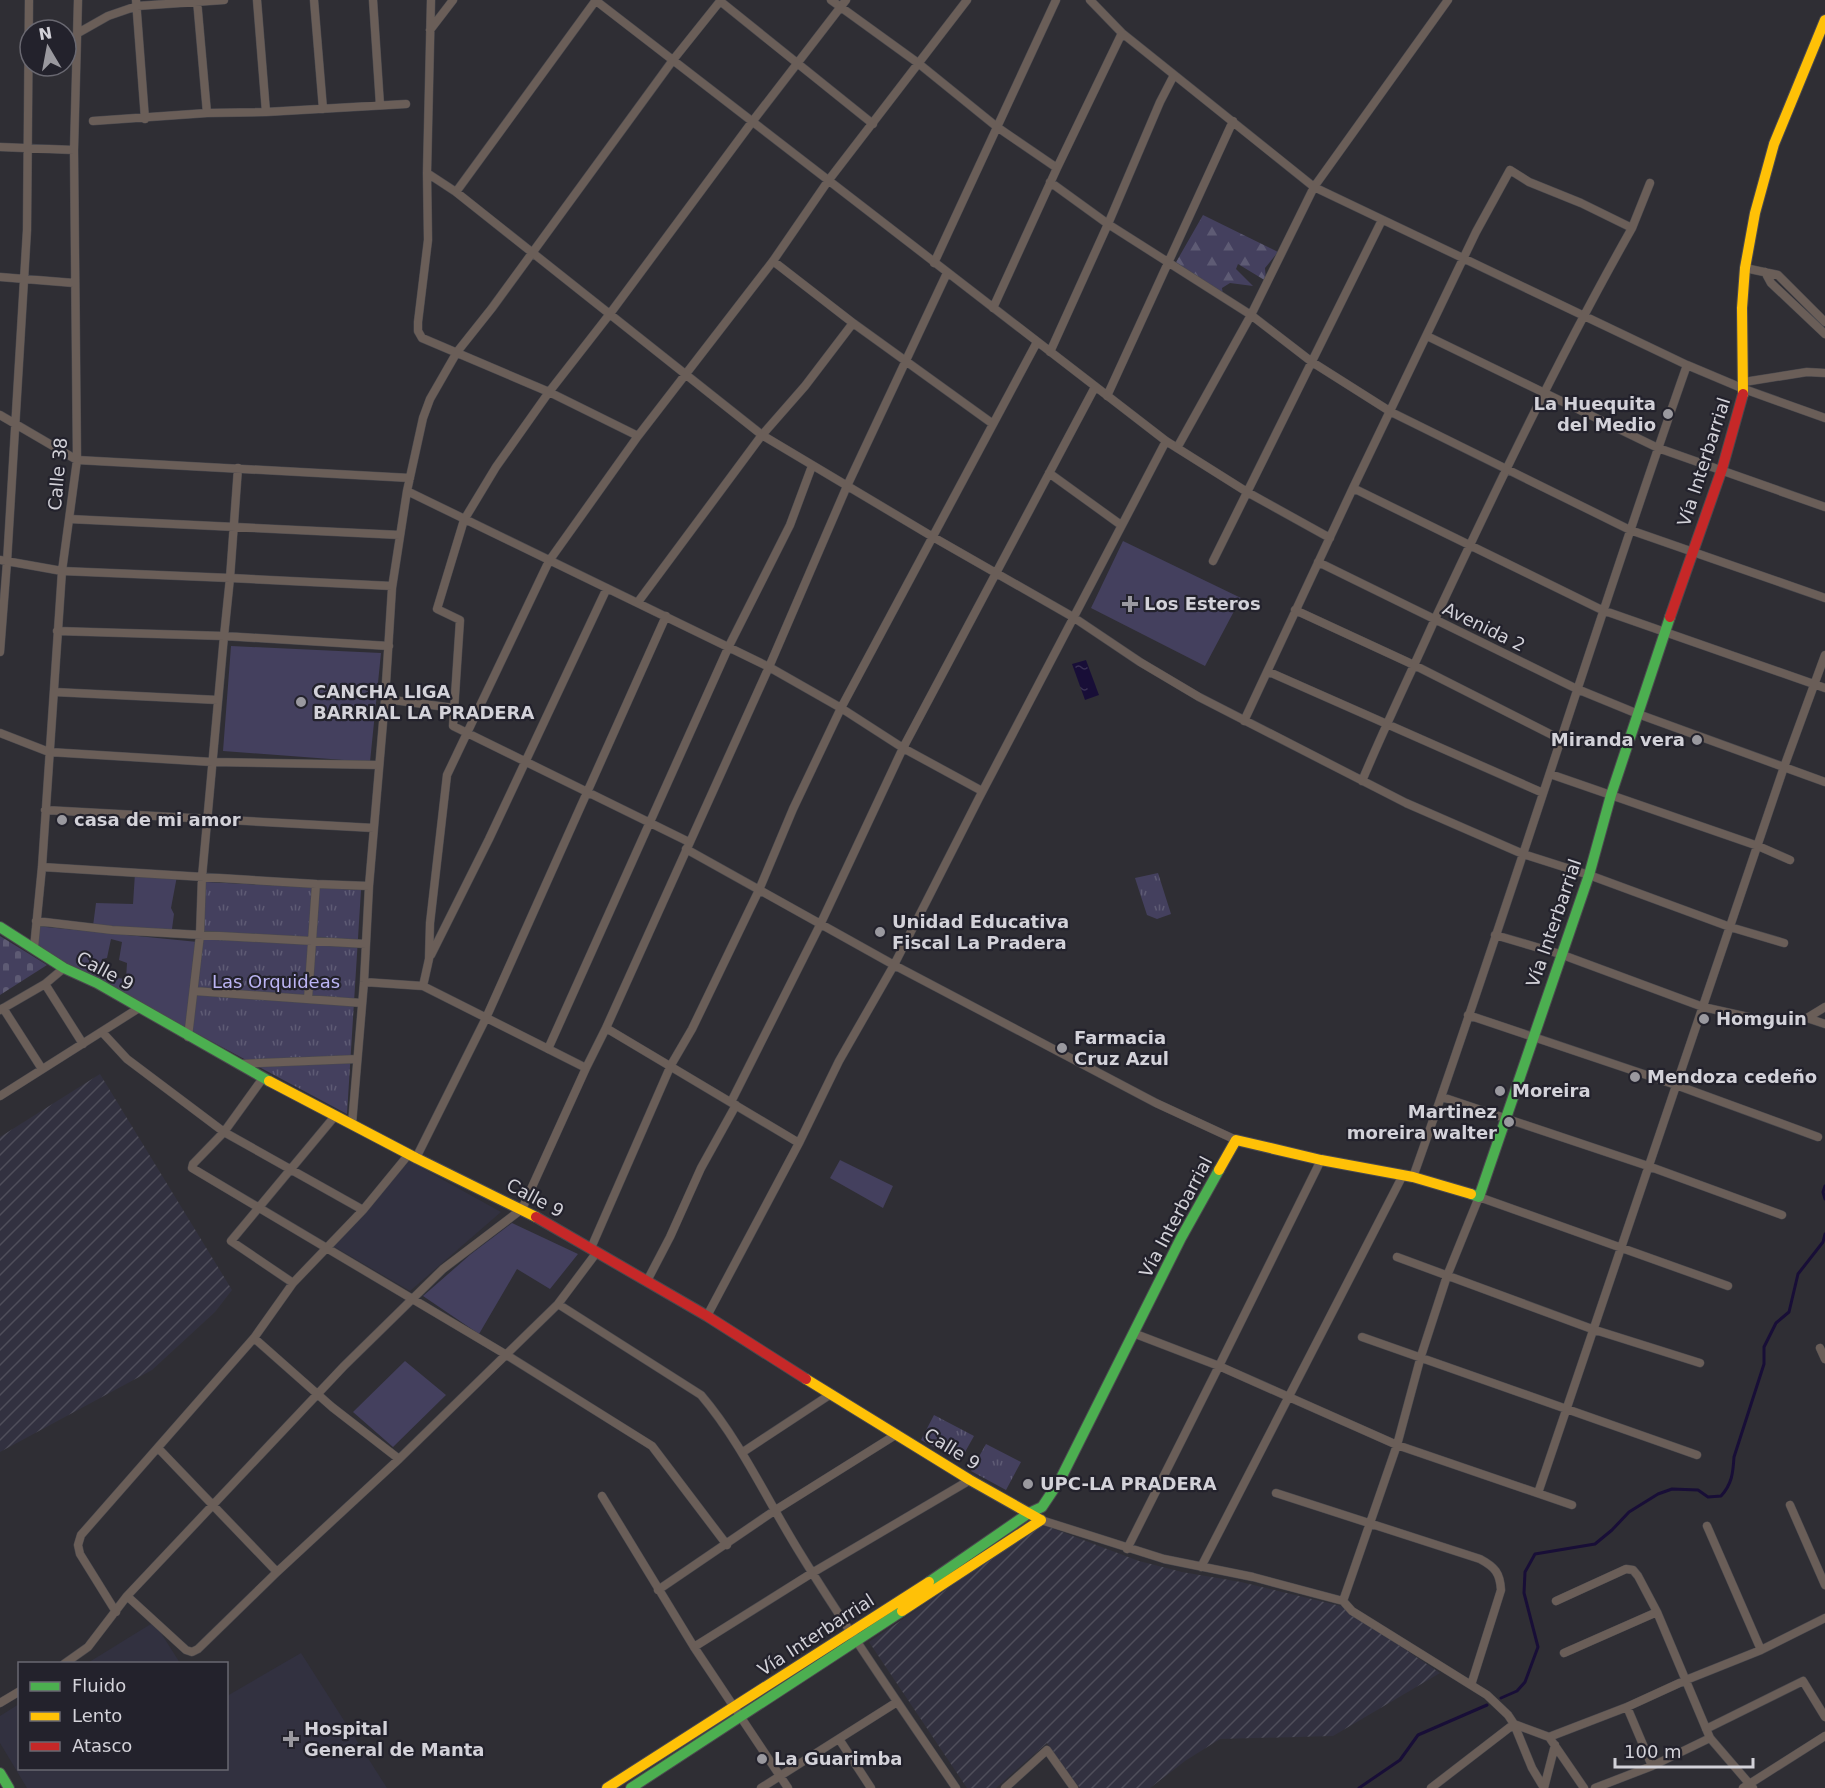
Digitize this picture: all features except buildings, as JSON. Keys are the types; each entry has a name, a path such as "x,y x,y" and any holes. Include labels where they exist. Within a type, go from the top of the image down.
{"main road":[{"name":"Vía Interbarrial","path":"1479,1197 1560,954 1589,875 1611,795 1665,631 1722,469 1744,386 1742,308 1745,268 1755,213 1774,144 1825,20"},
{"name":"Calle 9","path":"0,927 64,968 97,983 237,1064 412,1156 522,1209 594,1250 707,1316 970,1480 1041,1520"},
{"name":"Vía Interbarrial","path":"631,1788 738,1713 955,1570 1041,1520 1042,1508 1060,1480 1181,1238 1236,1140"},
{"path":"1236,1140 1321,1160 1408,1176 1479,1197"},
{"name":"Vía Interbarrial","path":"955,1570 1029,1513 1042,1508"},
{"name":"Vía Interbarrial","path":"607,1788 738,1713"},
{"path":"649,1762 655,1772"},
{"path":"0,1773 9,1788"}],"street":[{"path":"0,652 4,561 24,280 29,0"},
{"name":"Calle 38","path":"78,0 78,18"},
{"path":"78,33 137,3 224,0"},
{"path":"257,0 266,112"},
{"path":"314,0 323,109"},
{"path":"373,0 380,105"},
{"path":"431,0 427,173 428,240 418,331 422,338 429,342 549,392 638,436"},
{"path":"429,31 453,0"},
{"path":"456,192 595,0 1166,441 1247,492 1329,538"},
{"path":"831,0 843,4 997,127 1057,168"},
{"path":"423,986 429,959 430,923 447,775 549,561 638,436 773,261 828,181 967,0"},
{"path":"934,263 1056,0"},
{"path":"1090,0 1122,33 1314,187 1687,365 1825,418"},
{"path":"1177,448 1251,315 1314,187 1448,0"},
{"path":"197,1 207,113"},
{"path":"352,1124 392,586 407,492 423,418 430,399 457,352 673,60 721,1 873,124"},
{"path":"137,3 145,119"},
{"path":"843,4 796,63 549,392 496,467 464,520 437,609 460,620 453,726 651,823 820,925 1156,1103 1236,1140"},
{"path":"993,308 1050,182 1122,33"},
{"path":"1050,352 1174,75"},
{"name":"Calle 38","path":"34,948 42,867 62,571 77,460 74,283 76,78"},
{"path":"93,122 207,113 406,104"},
{"path":"1107,396 1233,122"},
{"path":"0,147 74,150"},
{"path":"1244,721 1269,672 1295,610 1353,488 1510,170 1529,182 1581,203 1632,228"},
{"path":"427,173 456,192 762,435 1073,617 1149,668 1199,697 1406,803 1523,854 1589,875 1730,927 1784,943"},
{"path":"1050,182 1108,224 1251,315 1312,362 1391,412 1630,530 1825,598"},
{"path":"1362,781 1469,546 1582,316 1632,228 1650,183"},
{"path":"1213,561 1382,220"},
{"path":"773,261 853,323 993,424"},
{"path":"1745,268 1783,278 1825,322"},
{"path":"1765,272 1771,283 1825,334"},
{"path":"67,1662 88,1647 127,1596 318,1394 443,1269 522,1209 769,667 847,486 947,273"},
{"path":"0,277 74,283"},
{"path":"638,602 762,435 805,386 853,323"},
{"path":"1427,336 1658,448 1825,507"},
{"path":"127,1596 186,1650 192,1652 198,1649 399,1459 558,1304 594,1250 671,1065 692,1029 759,890 793,809 841,708 1037,342"},
{"path":"1201,1567 1288,1398 1408,1176 1442,1096 1550,774 1602,610 1687,365"},
{"path":"1744,386 1807,372 1825,373"},
{"path":"647,1281 820,925 903,748 1095,387"},
{"path":"0,415 77,460 410,478"},
{"path":"707,1316 798,1143 838,1061 894,965 982,791 1166,441"},
{"path":"548,1049 729,646 790,525 812,466"},
{"path":"188,1037 200,935 202,878 238,468"},
{"path":"1048,473 1121,525"},
{"path":"1353,488 1602,610 1825,688"},
{"path":"407,492 729,646 841,708 903,748 982,791"},
{"path":"69,519 400,535"},
{"path":"4,561 62,571 392,586"},
{"name":"Avenida 2","path":"1318,562 1577,689 1638,714 1825,782"},
{"path":"429,959 489,839 607,588"},
{"path":"1295,610 1414,665 1560,739"},
{"path":"116,1611 80,1554 78,1545 81,1535 254,1338 294,1283 412,1156 486,1017 666,616"},
{"path":"57,631 224,636 389,646"},
{"path":"1538,1493 1784,767 1825,655"},
{"path":"1269,672 1543,793"},
{"path":"54,692 218,700"},
{"path":"385,699 454,708"},
{"path":"0,733 49,752 212,762 379,765"},
{"path":"1550,774 1758,846 1790,860"},
{"path":"45,810 374,828"},
{"path":"42,867 369,886"},
{"path":"308,999 316,884"},
{"path":"36,921 112,930 366,944"},
{"path":"1495,935 1560,954 1703,1007 1766,1021 1807,1018 1825,1024"},
{"path":"42,1069 2,1009 45,984 64,968"},
{"path":"364,982 423,986 586,1068"},
{"path":"45,984 83,1044"},
{"path":"194,991 362,1003"},
{"path":"1807,1018 1825,1007"},
{"path":"1,1093 139,1008"},
{"path":"1468,1015 1676,1085 1818,1137"},
{"path":"606,1028 798,1143"},
{"path":"102,1032 127,1059 224,1132 363,1210"},
{"path":"237,1064 357,1059"},
{"path":"263,1078 224,1132 193,1164 192,1168 505,1354 652,1446 727,1545"},
{"path":"1442,1096 1648,1166 1782,1215"},
{"path":"294,1283 231,1241 335,1116"},
{"path":"1127,1549 1321,1160"},
{"path":"1343,1601 1397,1445 1421,1356 1447,1276 1479,1197 1728,1286"},
{"path":"1397,1257 1592,1329 1700,1363"},
{"path":"558,1304 701,1395 743,1452 774,1511 853,1638 956,1788"},
{"path":"1133,1333 1220,1366 1397,1445 1572,1505"},
{"path":"1362,1337 1696,1455"},
{"path":"254,1338 318,1394 399,1459"},
{"path":"1820,1347 1825,1359"},
{"path":"743,1452 831,1394"},
{"path":"658,1590 774,1511 897,1434"},
{"path":"158,1448 277,1572"},
{"path":"694,1647 970,1480"},
{"path":"1276,1493 1480,1559 1492,1565 1497,1572 1501,1590 1471,1685"},
{"path":"602,1496 694,1647 789,1788"},
{"path":"1790,1505 1825,1585"},
{"path":"1041,1520 1127,1549 1253,1577 1343,1601 1352,1611 1487,1695 1500,1707 1514,1724 1532,1768 1544,1788 1554,1745"},
{"path":"1707,1526 1761,1650"},
{"path":"1556,1601 1626,1569 1633,1570 1657,1612 1710,1738 1749,1787 1825,1736"},
{"path":"1564,1653 1657,1612"},
{"path":"1549,1737 1627,1707 1761,1650 1825,1618"},
{"path":"1706,1730 1803,1681 1825,1717"},
{"path":"0,1703 18,1692"},
{"path":"761,1788 897,1702"},
{"path":"1627,1707 1652,1766"},
{"path":"1514,1724 1549,1737 1584,1788"},
{"path":"1431,1788 1514,1724"},
{"path":"1595,1788 1652,1766 1710,1738"},
{"path":"839,1739 871,1788"},
{"path":"1005,1788 1047,1750 1074,1788"}],"shaded area":[{"path":"100,1074 232,1290 215,1312 152,1370 0,1452 0,1137"},
{"path":"409,1161 501,1212 410,1291 333,1246"},
{"path":"1046,1526 1139,1561 1341,1606 1440,1673 1333,1736 1220,1739 1185,1761 1150,1788 1080,1788 1047,1743 996,1788 967,1788 869,1642 1039,1527"},
{"path":"154,1622 179,1662 89,1662"},
{"name":"Hospital General de Manta","path":"301,1653 387,1788 27,1788 0,1743 0,1716 18,1705 18,1770 228,1770 228,1695"}],"green space":[{"path":"1203,215 1278,252 1265,268 1266,281 1238,264 1236,269 1253,286 1230,283 1222,288 1223,295 1175,264"},
{"path":"1123,541 1241,598 1205,666 1091,608"},
{"name":"CANCHA LIGA BARRIAL LA PRADERA","path":"231,646 381,653 370,762 223,751"},
{"path":"135,873 177,876 171,908 174,914 172,929 196,934 195,939 93,926 96,903 133,904"},
{"path":"1158,873 1171,914 1157,919 1147,915 1135,878"},
{"name":"Las Orquideas","path":"205,882 361,890 347,1114 192,1031"},
{"path":"36,926 198,942 188,1033 36,949","holes":["111,939 122,942 119,960 127,963 126,979 116,978 112,983 99,976 103,969 102,959 107,958"]},
{"path":"0,936 47,965 0,995"},
{"path":"840,1160 893,1186 883,1208 830,1178"},
{"path":"512,1223 578,1254 550,1289 517,1269 479,1334 423,1296 471,1254"},
{"path":"405,1361 446,1395 393,1447 353,1412"},
{"path":"934,1415 974,1436 960,1461 921,1440"},
{"path":"986,1444 1021,1462 1006,1490 971,1471"}],"water":[{"path":"1086,660 1099,695 1085,700 1072,664"}],"waterway":[{"path":"1825,1186 1823,1192 1825,1199"},
{"path":"1501,1698 1517,1691 1525,1682 1538,1647 1524,1593 1525,1572 1535,1554 1595,1544 1629,1512 1658,1494 1672,1489 1698,1490 1708,1497 1721,1496 1725,1492 1764,1364 1764,1347 1776,1323 1789,1312 1798,1274 1823,1242 1825,1234"},
{"path":"1359,1788 1400,1760 1418,1735 1487,1705"}],"traffic: fast":[{"path":"1471,1194 1479,1197 1589,875 1611,795 1670,617"},
{"path":"0,927 64,968 97,983 269,1081"},
{"path":"929,1582 1029,1513 1042,1507 1060,1480 1181,1238 1219,1170"},
{"path":"631,1788 902,1611"},
{"path":"0,1773 9,1788"}],"traffic: slow":[{"path":"1743,394 1742,308 1745,268 1755,213 1774,144 1825,20"},
{"path":"269,1081 416,1158 536,1217"},
{"path":"1219,1170 1236,1140 1321,1160 1413,1177 1471,1194"},
{"path":"806,1379 970,1480 1041,1520"},
{"path":"902,1611 1041,1520"},
{"path":"607,1788 929,1582"}],"traffic: jam":[{"path":"1670,617 1722,469 1743,394"},
{"path":"536,1217 707,1316 806,1379"}],"place":[{"name":"La Huequita del Medio","path":"1668,414"},
{"name":"Los Esteros","path":"1130,604"},
{"name":"CANCHA LIGA BARRIAL LA PRADERA","path":"301,702"},
{"name":"Miranda vera","path":"1697,740"},
{"name":"casa de mi amor","path":"62,820"},
{"name":"Unidad Educativa Fiscal La Pradera","path":"880,932"},
{"name":"Homguin","path":"1704,1019"},
{"name":"Farmacia Cruz Azul","path":"1062,1048"},
{"name":"Mendoza cedeño","path":"1635,1077"},
{"name":"Moreira","path":"1500,1091"},
{"name":"Martinez moreira walter","path":"1509,1122"},
{"name":"UPC-LA PRADERA","path":"1028,1484"},
{"name":"Hospital General de Manta","path":"291,1739"},
{"name":"La Guarimba","path":"762,1759"}]}
